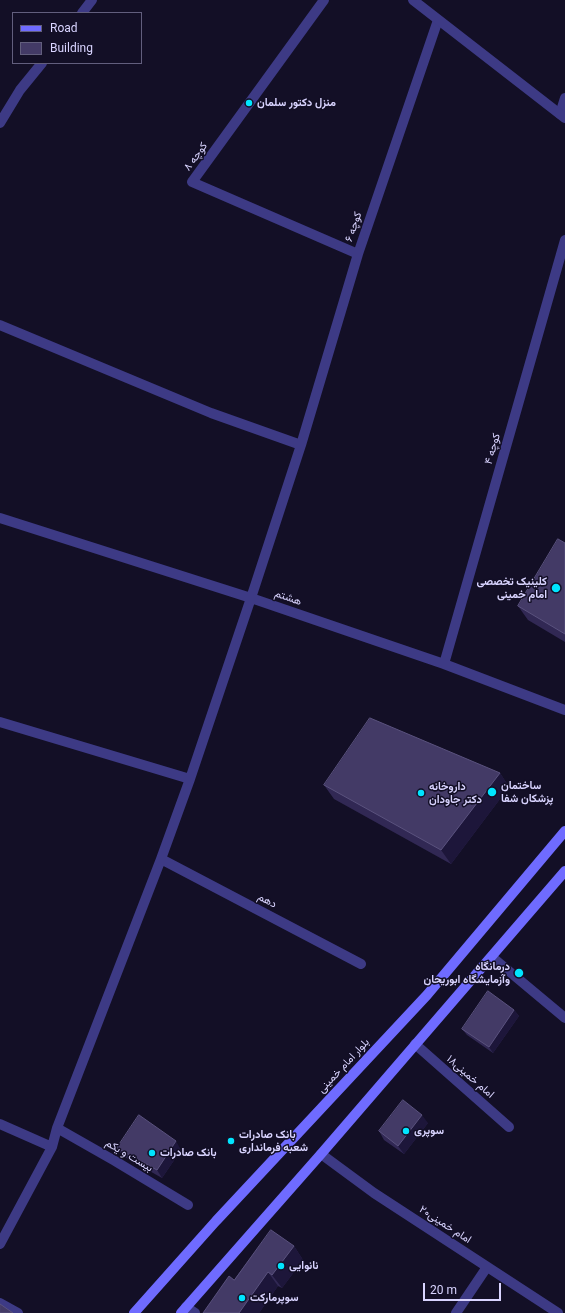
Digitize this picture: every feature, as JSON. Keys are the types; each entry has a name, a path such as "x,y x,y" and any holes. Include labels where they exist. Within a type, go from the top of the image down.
{"main road":[{"name":"بلوار امام خمینی","path":"134,1313 216,1221 427,995 565,831"},
{"path":"183,1310 321,1154 565,871"}],"street":[{"path":"83,12 92,0"},
{"name":"کوچه ۸","path":"324,0 192,182 358,254"},
{"path":"413,0 562,116 565,98"},
{"name":"کوچه ۶","path":"0,1244 52,1147 190,779 301,444 358,254 438,20"},
{"path":"0,123 20,90 41,64"},
{"name":"کوچه ۴","path":"444,664 565,240"},
{"path":"0,325 211,413 301,444"},
{"name":"هشتم","path":"0,518 251,598 444,664 565,710"},
{"path":"0,722 190,779"},
{"name":"دهم","path":"161,859 361,964"},
{"path":"492,956 565,1018"},
{"name":"امام خمینی۱۸","path":"415,1044 509,1127"},
{"path":"0,1124 52,1147"},
{"name":"بیست و یکم","path":"58,1128 188,1206"},
{"name":"امام خمینی۲۰","path":"321,1154 374,1193 558,1313"},
{"path":"456,1313 487,1267"},
{"path":"0,1302 18,1313"},
{"path":"183,1310 195,1313"}],"building":[{"path":"558,539 565,543 565,634 518,606"},
{"name":"داروخانه دکتر جاودان","path":"370,718 500,773 441,850 324,785"},
{"path":"488,991 514,1010 489,1047 462,1029"},
{"path":"403,1100 422,1115 398,1146 379,1131"},
{"name":"بانک صادرات","path":"139,1115 176,1141 157,1170 117,1148"},
{"path":"271,1230 294,1246 272,1275 268,1272 239,1313 203,1313 229,1276 234,1280"},
{"path":"0,1304 13,1313 0,1313"}],"place":[{"name":"منزل دکتور سلمان","path":"249,103"},
{"name":"کلینیک تخصصی امام خمینی","path":"556,588"},
{"name":"ساختمان پزشکان شفا","path":"492,792"},
{"name":"داروخانه دکتر جاودان","path":"421,793"},
{"name":"درمانگاه وآزمایشگاه ابوریحان","path":"519,973"},
{"name":"سوپری","path":"406,1131"},
{"name":"بانک صادرات شعبه فرمانداری","path":"231,1141"},
{"name":"بانک صادرات","path":"152,1153"},
{"name":"نانوایی","path":"281,1266"},
{"name":"سوپرمارکت","path":"242,1298"}]}
